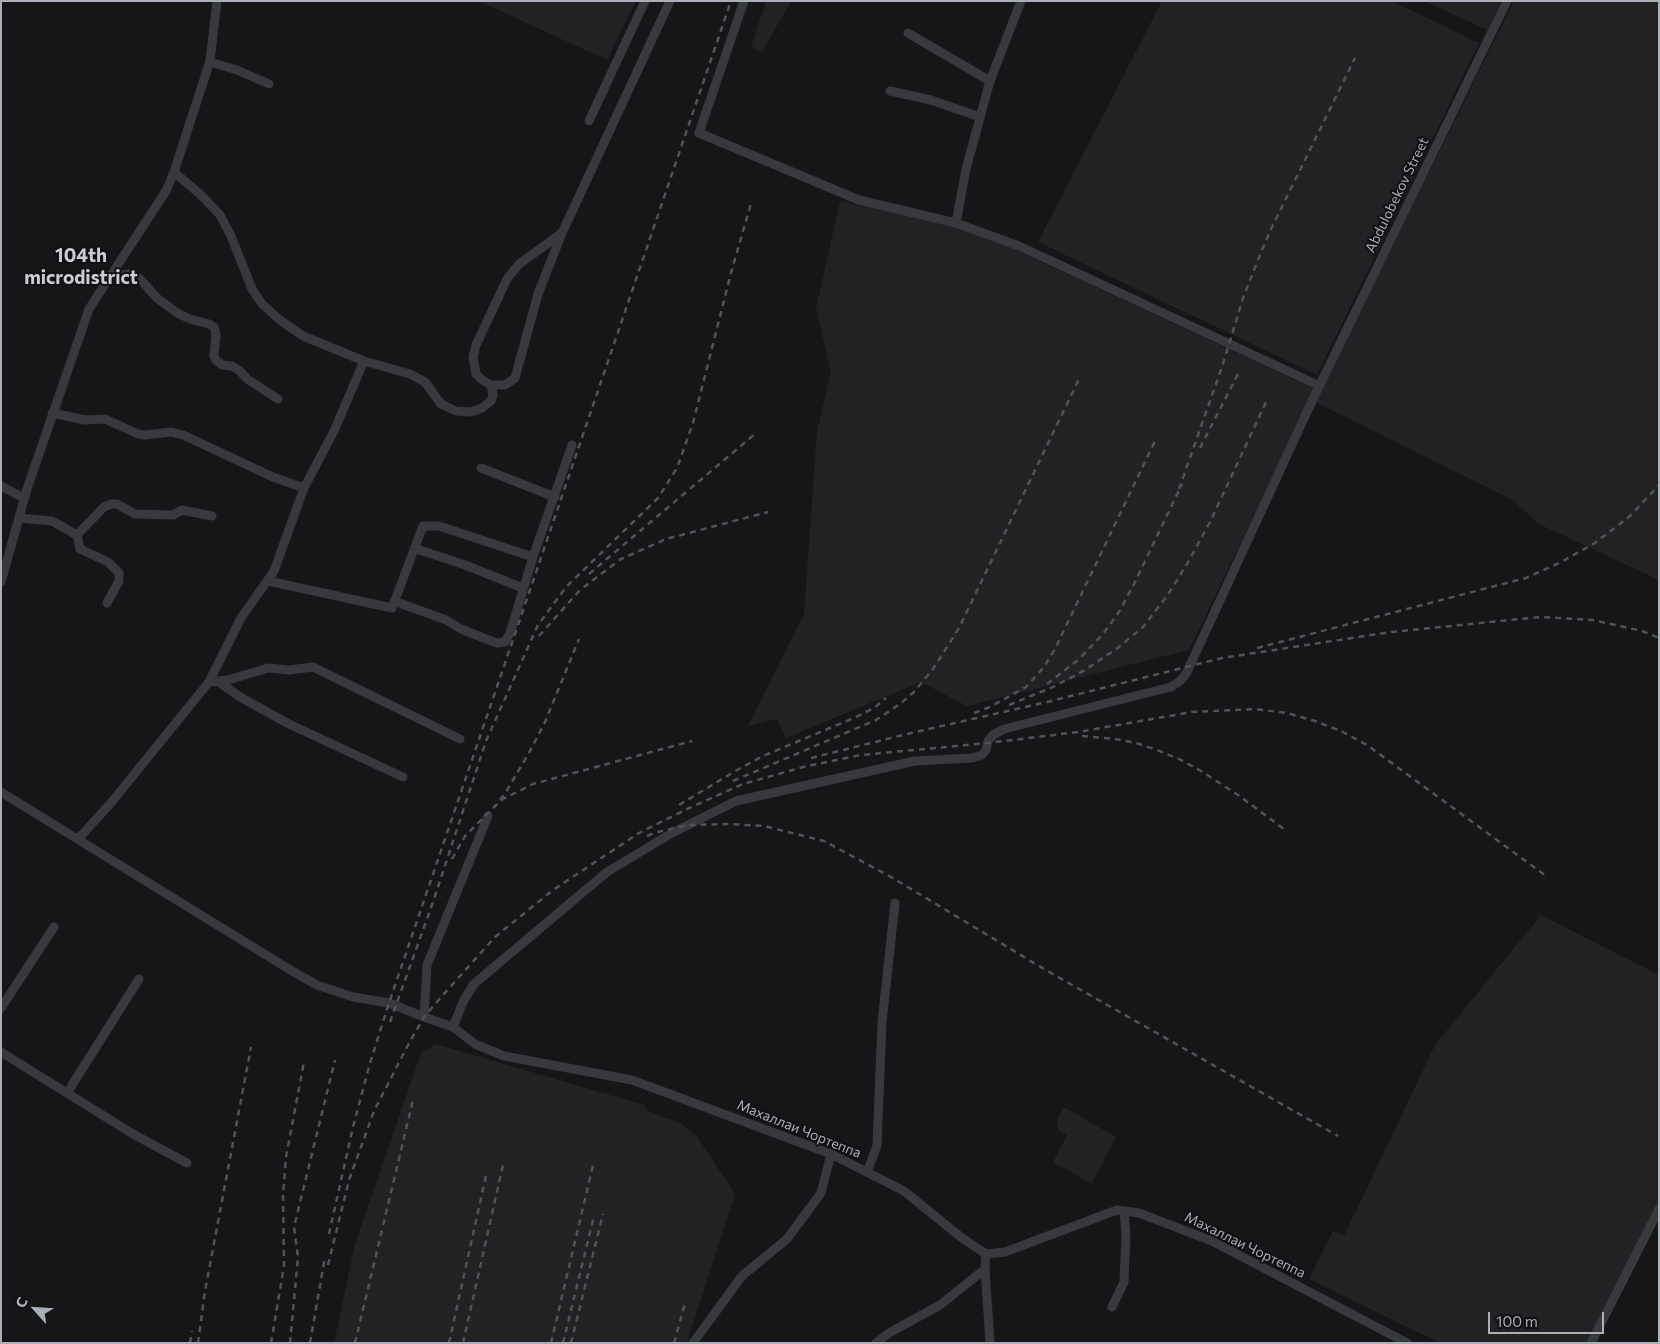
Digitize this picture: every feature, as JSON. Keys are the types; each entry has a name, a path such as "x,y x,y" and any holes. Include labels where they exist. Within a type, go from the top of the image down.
{"street":[{"path":"1,582 24,498 52,413 90,309 166,191 174,172 210,62 218,1"},
{"path":"589,121 644,1"},
{"path":"562,232 519,264 507,280 476,345 473,357 476,374 492,385 505,385 515,378 538,294 562,232 670,1"},
{"path":"744,1 699,133 859,200 956,223 1019,246 1320,386"},
{"path":"956,223 966,169 990,81 1021,1"},
{"name":"Abdulobekov Street","path":"454,1027 464,1000 474,984 607,872 672,833 736,801 915,761 972,758 982,755 993,735 1004,729 1171,687 1186,674 1312,402 1507,1"},
{"path":"908,33 990,81"},
{"path":"210,62 237,70 269,84"},
{"path":"890,91 931,100 980,117"},
{"path":"174,172 201,194 220,215 231,236 252,289 262,304 280,320 303,336 364,361 410,374 425,382 441,404 456,411 471,412 482,408 491,401 493,395 492,385"},
{"path":"110,276 133,275 140,279 157,298 177,313 214,327 216,334 214,356 216,360 240,371 247,379 278,399"},
{"path":"79,838 110,804 209,682 241,618 274,571 304,488 334,431 364,361"},
{"path":"52,413 85,420 105,419 138,434 172,432 184,435 273,477 304,488"},
{"path":"394,600 446,620 461,629 481,637 497,643 505,642 510,633 533,557 572,445"},
{"path":"481,468 555,497"},
{"path":"1,486 24,498"},
{"path":"77,535 104,507 111,504 118,504 135,514 172,516 182,510 212,516"},
{"path":"19,518 52,521 77,535 80,549 108,562 119,573 119,581 107,603"},
{"path":"268,581 392,608 423,526 439,526 533,557"},
{"path":"414,548 465,565 523,588"},
{"path":"209,682 220,682 268,668 289,670 313,667 460,739"},
{"path":"220,682 240,697 289,724 403,778"},
{"path":"1,792 317,985 353,997 389,1003 424,1018 454,1027"},
{"path":"424,1018 427,965 488,816"},
{"path":"867,1172 877,1146 882,1022 895,904"},
{"path":"1,1008 54,927"},
{"path":"67,1093 139,979"},
{"name":"Махаллаи Чортеппа","path":"454,1027 475,1044 504,1056 632,1080 831,1154 904,1191 962,1238 986,1254 1005,1252 1117,1210 1140,1213 1212,1241 1407,1343"},
{"path":"1,1052 133,1134 187,1163"},
{"path":"693,1343 742,1276 787,1239 821,1193 831,1154"},
{"path":"1591,1343 1659,1209"},
{"path":"1112,1307 1124,1282 1126,1235 1124,1211"},
{"path":"986,1254 985,1269 990,1343"},
{"path":"876,1343 889,1333 940,1304 985,1269"}],"shaded area":[{"path":"479,1 636,1 607,60"},
{"path":"766,1 791,1 762,52 751,47"},
{"path":"1162,1 1392,1 1479,43 1317,375 1038,242"},
{"path":"1424,1 1501,1 1488,30"},
{"path":"1514,1 1659,1 1659,580 1539,524 1511,499 1315,402"},
{"path":"840,201 975,231 1315,389 1189,650 967,706 921,682 786,738 777,719 748,726 804,614 817,431 831,372 816,308"},
{"path":"1541,915 1659,975 1659,1202 1589,1343 1440,1343 1309,1279 1333,1231 1344,1236 1435,1045"},
{"path":"436,1044 644,1105 647,1111 680,1123 696,1135 735,1194 688,1343 334,1343 355,1244 421,1053"},
{"path":"1064,1107 1116,1137 1092,1184 1053,1162 1067,1135 1058,1130 1057,1119"}],"railway":[{"path":"329,1234 353,1127 370,1063 389,1003 731,1"},
{"path":"1179,489 1223,364 1243,298 1258,260 1270,231 1355,58"},
{"path":"390,1022 433,902 486,741 538,625 566,587 658,498 677,468 693,423 731,273 752,200"},
{"path":"1200,448 1239,372"},
{"path":"733,781 876,720 914,692 933,669 959,628 1079,379"},
{"path":"1009,705 1053,687 1085,670 1119,647 1143,627 1167,596 1210,522 1267,400"},
{"path":"589,574 755,434"},
{"path":"974,713 990,707 1026,687 1044,667 1055,649 1155,441"},
{"path":"1047,684 1078,660 1103,634 1119,612 1182,484"},
{"path":"1257,648 1526,578 1561,562 1595,543 1630,516 1659,485"},
{"path":"539,636 580,590 621,559 666,539 768,512"},
{"path":"811,758 1222,658 1391,632 1540,617 1593,620 1642,631 1659,638"},
{"path":"500,800 545,722 579,639"},
{"path":"679,805 763,756 856,717 874,708 886,698"},
{"path":"328,1265 349,1180 374,1111 424,1017 495,937 553,890 639,833 743,784 803,767 861,755 1078,732 1192,712 1255,709 1287,713 1315,721 1343,732 1367,745 1546,876"},
{"path":"1082,736 1136,743 1179,759 1238,795 1284,829"},
{"path":"452,859 465,836 494,807 503,799 533,784 692,741"},
{"path":"647,836 689,825 729,824 764,826 824,841 891,877 1044,969 1338,1136"},
{"path":"198,1343 205,1291 251,1047"},
{"path":"290,1343 298,1257 294,1227 335,1060"},
{"path":"271,1343 284,1266 283,1195 286,1157 304,1062"},
{"path":"355,1343 413,1100"},
{"path":"551,1343 594,1161"},
{"path":"463,1343 503,1165"},
{"path":"449,1343 487,1171"},
{"path":"571,1343 603,1214"},
{"path":"563,1343 594,1216"},
{"path":"310,1343 325,1257"},
{"path":"674,1343 685,1303"},
{"path":"190,1343 192,1331"}],"district":[{"name":"104th microdistrict","path":"81,267"}]}
